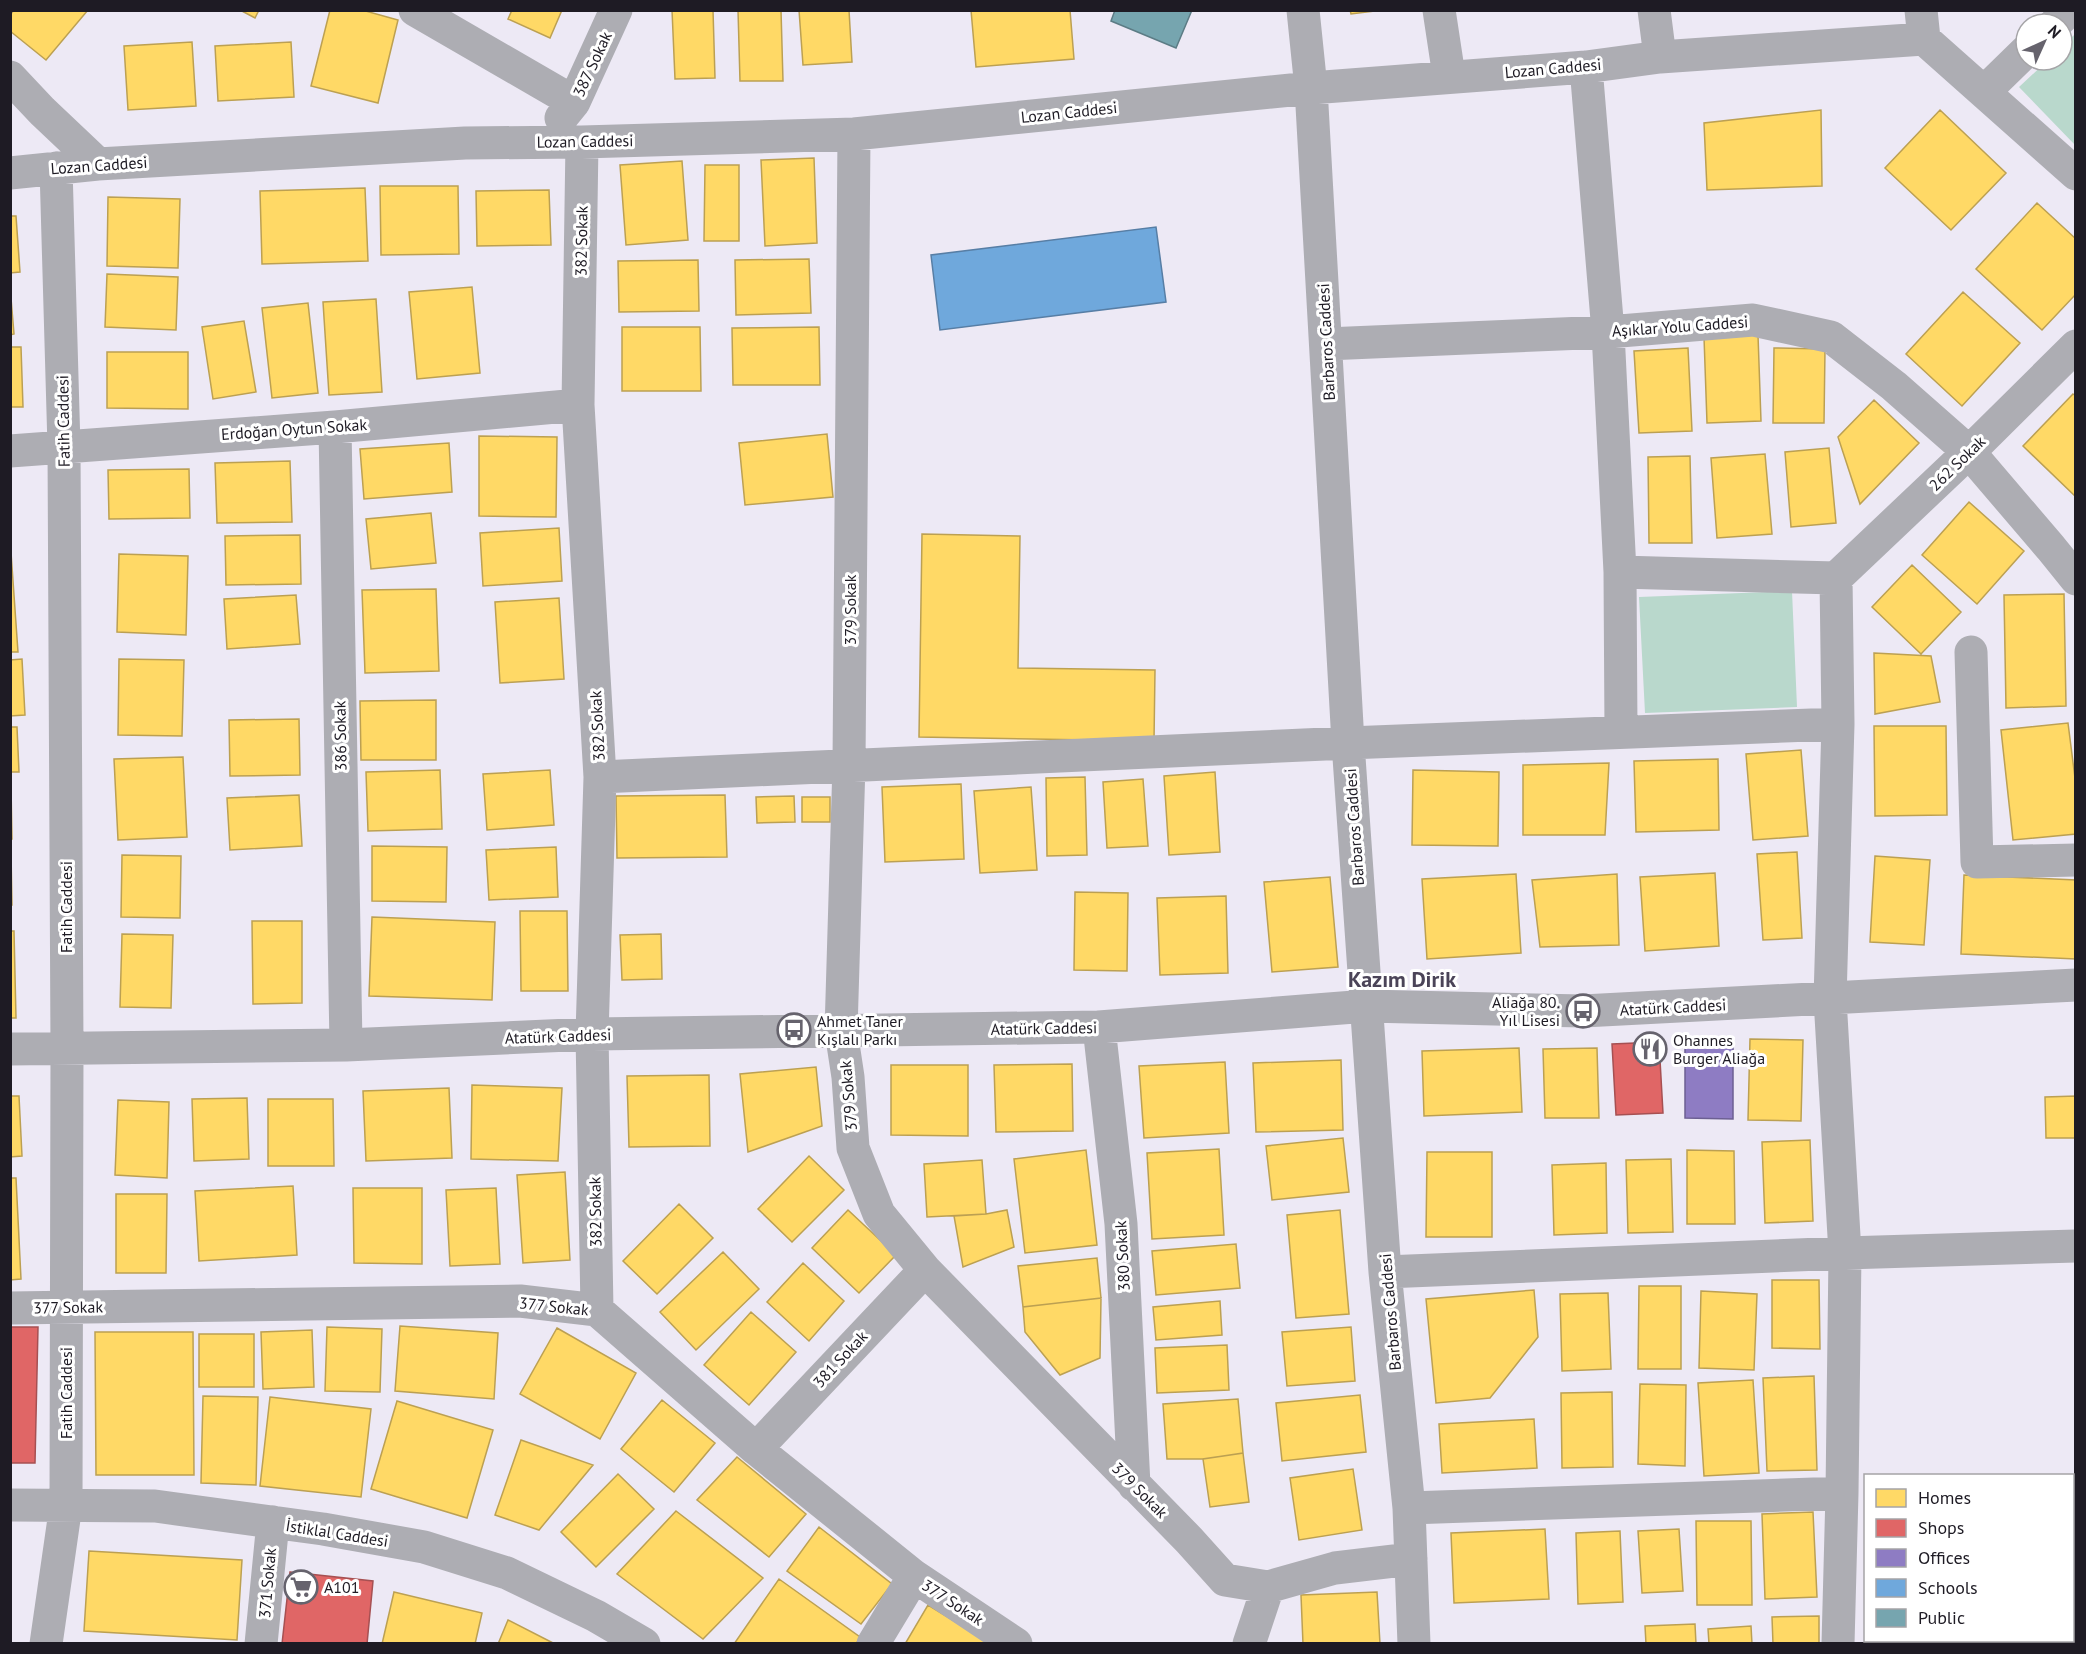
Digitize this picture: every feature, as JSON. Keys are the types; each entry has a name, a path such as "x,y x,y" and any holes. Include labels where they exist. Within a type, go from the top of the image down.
{"street":[{"path":"414,10 574,102"},
{"name":"387 Sokak","path":"541,142 574,102 616,10"},
{"name":"Barbaros Caddesi","path":"1303,10 1311,88 1348,742 1385,1272 1409,1508 1414,1644"},
{"path":"1439,10 1449,76"},
{"path":"1654,10 1660,57"},
{"name":"Lozan Caddesi","path":"10,172 98,164 465,143 854,134 1311,88 1586,67 1923,25 1984,92 2076,174"},
{"path":"1984,92 2014,63"},
{"path":"1586,67 1608,332 1620,572 1621,732"},
{"path":"10,76 42,111 98,164"},
{"name":"379 Sokak","path":"854,134 849,764 841,1031 848,1077 853,1148 879,1214 925,1270 1189,1540 1225,1580 1268,1587 1335,1568 1411,1559"},
{"name":"382 Sokak","path":"582,142 578,405 600,777 592,1034 597,1310"},
{"name":"Fatih Caddesi","path":"46,1644 66,1505 67,1049 64,447 56,168"},
{"name":"Aşıklar Yolu Caddesi","path":"1326,344 1608,332 1753,320 1832,337 1894,386 1969,452 2076,579"},
{"name":"262 Sokak","path":"1836,578 1969,452 2076,346"},
{"name":"Erdoğan Oytun Sokak","path":"10,451 335,427 578,405"},
{"name":"386 Sokak","path":"335,427 346,1045"},
{"path":"1620,572 1836,578 1838,724 1830,999 1845,1253 1838,1644"},
{"path":"1971,652 1977,862 2076,860"},
{"path":"600,777 1348,742 1838,724"},
{"name":"Atatürk Caddesi","path":"10,1049 346,1045 592,1034 1099,1027 1367,1006 1583,1011 2076,985"},
{"name":"380 Sokak","path":"1099,1027 1121,1224 1134,1485"},
{"path":"1385,1272 2076,1246"},
{"name":"381 Sokak","path":"756,1449 925,1270"},
{"name":"377 Sokak","path":"10,1308 520,1301 597,1310 756,1449 914,1576 1016,1644"},
{"path":"1409,1508 1842,1493"},
{"name":"İstiklal Caddesi","path":"10,1505 155,1506 323,1529 424,1548 507,1573 596,1616 644,1644"},
{"name":"371 Sokak","path":"261,1644 273,1522"},
{"path":"873,1644 914,1576"},
{"path":"1249,1644 1268,1587"}],"green space":[{"path":"2074,35 2075,145 2019,87 2035,72 2074,72"},
{"path":"1792,591 1797,707 1645,713 1639,597"}],"building: Homes":[{"path":"14,10 88,10 46,60 10,31 10,15"},
{"path":"240,10 259,10 255,18"},
{"path":"330,10 362,10 398,20 378,103 311,86"},
{"path":"512,10 562,10 550,38 508,19"},
{"path":"672,10 713,10 715,78 675,79"},
{"path":"738,10 781,10 783,81 740,81"},
{"path":"799,10 849,10 852,62 803,65"},
{"path":"971,10 1070,10 1074,59 976,67"},
{"path":"1350,10 1383,10 1351,14"},
{"path":"192,42 196,106 128,110 124,46"},
{"path":"291,42 294,97 218,101 215,46"},
{"path":"1821,110 1822,186 1707,190 1704,123"},
{"path":"1940,110 2006,173 1951,230 1885,168"},
{"path":"814,158 817,243 765,246 761,160"},
{"path":"682,161 688,240 626,245 620,165"},
{"path":"705,165 739,165 739,241 704,241"},
{"path":"380,186 458,186 459,254 381,255"},
{"path":"365,188 368,261 262,264 260,191"},
{"path":"549,190 551,245 477,246 476,191"},
{"path":"108,197 180,199 178,268 107,266"},
{"path":"2037,203 2076,239 2076,294 2042,330 1976,269"},
{"path":"10,216 16,216 20,272 10,273"},
{"path":"809,259 811,313 736,315 735,260"},
{"path":"698,260 699,311 619,312 618,261"},
{"path":"107,274 178,277 176,330 105,327"},
{"path":"10,286 14,334 10,335"},
{"path":"472,287 480,373 417,379 409,292"},
{"path":"1963,292 2020,343 1962,406 1906,354"},
{"path":"376,299 382,392 329,395 323,302"},
{"path":"308,303 318,393 272,398 262,308"},
{"path":"244,321 256,392 213,399 202,327"},
{"path":"622,327 700,327 701,391 622,391"},
{"path":"819,327 820,385 733,385 732,328"},
{"path":"1758,335 1761,421 1707,423 1704,337"},
{"path":"10,347 21,347 23,407 10,407"},
{"path":"1688,348 1692,431 1639,433 1634,351"},
{"path":"1774,348 1825,349 1824,423 1773,423"},
{"path":"107,352 188,352 188,409 107,408"},
{"path":"2073,394 2076,396 2076,497 2023,446"},
{"path":"1874,400 1919,443 1860,504 1838,437"},
{"path":"827,434 833,497 745,505 739,443"},
{"path":"479,436 557,437 556,517 479,516"},
{"path":"449,443 452,492 364,499 360,449"},
{"path":"1829,448 1836,523 1791,527 1785,452"},
{"path":"1765,454 1772,534 1717,538 1711,458"},
{"path":"1690,456 1692,543 1649,543 1648,457"},
{"path":"290,461 292,522 217,523 215,463"},
{"path":"189,469 190,518 109,519 108,470"},
{"path":"1969,502 2024,551 1977,604 1922,555"},
{"path":"431,513 436,563 371,569 366,519"},
{"path":"559,528 562,581 483,586 480,533"},
{"path":"922,534 1020,536 1018,668 1155,670 1154,741 919,737"},
{"path":"300,535 301,584 226,585 225,536"},
{"path":"10,538 18,652 10,652"},
{"path":"119,554 188,556 186,635 117,632"},
{"path":"1912,565 1961,612 1921,654 1872,607"},
{"path":"436,589 439,671 365,673 362,590"},
{"path":"2064,594 2066,706 2006,708 2004,595"},
{"path":"296,595 300,644 227,649 224,599"},
{"path":"559,598 564,679 500,683 495,602"},
{"path":"1874,653 1931,656 1940,702 1875,714"},
{"path":"22,659 25,715 10,716 10,660"},
{"path":"119,659 184,660 182,736 118,735"},
{"path":"436,700 436,760 361,760 360,701"},
{"path":"299,719 300,775 230,776 229,720"},
{"path":"2068,723 2076,786 2076,834 2013,840 2001,730"},
{"path":"1874,726 1946,726 1947,815 1875,816"},
{"path":"10,727 17,727 19,772 10,772"},
{"path":"1801,750 1808,836 1753,840 1746,754"},
{"path":"183,757 187,837 118,840 114,759"},
{"path":"1718,759 1719,830 1636,832 1634,761"},
{"path":"1609,763 1605,835 1523,835 1523,765"},
{"path":"440,770 442,829 368,831 366,772"},
{"path":"550,770 554,825 487,830 483,774"},
{"path":"1413,770 1499,772 1498,846 1412,845"},
{"path":"1215,772 1220,852 1169,855 1164,776"},
{"path":"1085,777 1087,855 1047,856 1046,778"},
{"path":"1143,779 1148,846 1107,848 1103,782"},
{"path":"961,784 964,859 885,862 882,787"},
{"path":"10,787 12,839 10,839"},
{"path":"1031,787 1037,870 980,873 974,791"},
{"path":"299,795 302,846 230,850 227,798"},
{"path":"725,795 727,857 617,858 616,796"},
{"path":"794,796 795,822 757,823 756,797"},
{"path":"802,797 830,797 830,822 802,822"},
{"path":"372,846 447,847 446,902 372,901"},
{"path":"556,847 558,897 489,900 486,850"},
{"path":"1797,852 1802,938 1763,940 1757,854"},
{"path":"11,853 12,905 10,905"},
{"path":"122,855 181,856 180,918 121,917"},
{"path":"1875,856 1930,860 1924,945 1870,942"},
{"path":"1715,873 1719,946 1645,951 1640,877"},
{"path":"1516,874 1521,953 1427,959 1422,879"},
{"path":"1617,874 1619,945 1540,947 1532,880"},
{"path":"1964,875 2076,880 2076,959 1961,954"},
{"path":"1330,877 1338,967 1272,972 1264,882"},
{"path":"1075,892 1128,893 1127,971 1074,970"},
{"path":"1226,896 1228,973 1160,975 1157,898"},
{"path":"520,911 567,911 568,991 521,991"},
{"path":"372,917 495,922 492,1000 369,996"},
{"path":"252,921 302,921 302,1003 253,1004"},
{"path":"10,931 14,931 16,1018 10,1018"},
{"path":"122,934 173,935 171,1008 120,1007"},
{"path":"661,934 662,979 622,980 620,935"},
{"path":"1750,1039 1803,1040 1801,1121 1748,1120"},
{"path":"1519,1048 1522,1112 1424,1116 1422,1051"},
{"path":"1597,1048 1599,1118 1545,1118 1543,1049"},
{"path":"1341,1060 1343,1130 1256,1132 1253,1063"},
{"path":"1225,1062 1229,1133 1144,1138 1139,1066"},
{"path":"1072,1064 1073,1131 996,1132 994,1065"},
{"path":"891,1065 968,1065 968,1136 891,1135"},
{"path":"816,1067 822,1126 748,1152 740,1074"},
{"path":"709,1075 710,1146 629,1147 627,1076"},
{"path":"472,1085 562,1088 558,1161 471,1159"},
{"path":"449,1088 452,1158 366,1161 363,1091"},
{"path":"10,1096 19,1096 22,1156 10,1157"},
{"path":"2076,1096 2076,1138 2046,1138 2045,1097"},
{"path":"247,1098 249,1159 194,1161 192,1099"},
{"path":"268,1099 333,1099 334,1166 268,1166"},
{"path":"118,1100 169,1102 167,1178 115,1175"},
{"path":"1343,1138 1349,1192 1272,1200 1266,1146"},
{"path":"1810,1140 1813,1221 1765,1223 1762,1142"},
{"path":"1219,1149 1224,1235 1152,1239 1147,1153"},
{"path":"1086,1150 1097,1245 1025,1253 1014,1159"},
{"path":"1687,1150 1734,1151 1735,1224 1687,1224"},
{"path":"1427,1152 1492,1152 1492,1237 1426,1237"},
{"path":"809,1156 844,1190 792,1242 758,1209"},
{"path":"1671,1159 1673,1232 1628,1233 1626,1160"},
{"path":"982,1160 986,1214 927,1217 924,1164"},
{"path":"1606,1163 1607,1233 1554,1235 1552,1165"},
{"path":"565,1172 570,1260 523,1263 517,1175"},
{"path":"10,1178 16,1178 21,1279 10,1280"},
{"path":"293,1186 297,1255 199,1261 195,1191"},
{"path":"353,1188 422,1188 422,1264 354,1263"},
{"path":"496,1188 500,1264 450,1266 446,1190"},
{"path":"116,1194 167,1194 166,1273 116,1273"},
{"path":"679,1204 713,1238 657,1294 623,1261"},
{"path":"848,1210 896,1255 859,1293 812,1248"},
{"path":"1007,1210 1014,1247 963,1267 954,1216"},
{"path":"1340,1210 1349,1314 1296,1318 1287,1215"},
{"path":"1236,1244 1240,1288 1156,1295 1152,1251"},
{"path":"723,1252 759,1289 696,1350 660,1312"},
{"path":"1097,1258 1101,1298 1023,1307 1018,1266"},
{"path":"803,1263 844,1301 809,1341 767,1302"},
{"path":"1772,1280 1819,1280 1820,1349 1772,1348"},
{"path":"1639,1286 1681,1286 1681,1369 1638,1369"},
{"path":"1534,1290 1538,1337 1490,1398 1436,1403 1426,1299"},
{"path":"1701,1291 1757,1294 1754,1370 1699,1368"},
{"path":"1608,1293 1611,1369 1562,1371 1560,1294"},
{"path":"1101,1298 1100,1358 1060,1375 1025,1332 1023,1307"},
{"path":"1220,1301 1222,1335 1156,1340 1153,1307"},
{"path":"751,1312 796,1352 749,1405 704,1365"},
{"path":"400,1326 498,1333 494,1399 395,1391"},
{"path":"327,1327 382,1329 380,1392 325,1391"},
{"path":"1351,1327 1355,1381 1287,1386 1282,1332"},
{"path":"557,1328 636,1373 600,1439 520,1394"},
{"path":"312,1330 314,1387 263,1389 261,1332"},
{"path":"95,1332 193,1332 194,1475 96,1475"},
{"path":"199,1334 254,1334 254,1387 199,1387"},
{"path":"1227,1345 1229,1390 1157,1393 1155,1348"},
{"path":"1814,1376 1817,1470 1767,1471 1763,1378"},
{"path":"1753,1380 1759,1473 1704,1476 1698,1383"},
{"path":"1640,1384 1686,1385 1685,1466 1638,1464"},
{"path":"1612,1392 1613,1467 1562,1468 1561,1393"},
{"path":"1360,1395 1366,1452 1282,1461 1276,1403"},
{"path":"203,1396 258,1397 256,1485 201,1483"},
{"path":"270,1397 371,1409 361,1497 260,1486"},
{"path":"1238,1399 1243,1453 1203,1459 1167,1459 1163,1404"},
{"path":"662,1400 715,1443 674,1492 621,1449"},
{"path":"397,1401 493,1430 467,1518 371,1489"},
{"path":"1534,1419 1537,1468 1442,1473 1439,1424"},
{"path":"521,1440 593,1465 539,1530 495,1515"},
{"path":"1243,1453 1249,1502 1210,1507 1203,1459"},
{"path":"737,1457 806,1514 769,1557 697,1500"},
{"path":"1353,1469 1362,1530 1299,1540 1290,1478"},
{"path":"618,1474 654,1509 596,1567 561,1532"},
{"path":"676,1511 763,1578 703,1639 617,1574"},
{"path":"1813,1512 1817,1597 1765,1599 1762,1514"},
{"path":"1696,1521 1751,1521 1752,1605 1697,1605"},
{"path":"819,1527 892,1584 861,1624 787,1571"},
{"path":"1545,1529 1549,1599 1454,1603 1451,1533"},
{"path":"1679,1529 1683,1591 1642,1593 1638,1531"},
{"path":"1620,1531 1623,1602 1578,1604 1576,1533"},
{"path":"89,1551 242,1560 237,1640 84,1631"},
{"path":"779,1579 860,1637 856,1644 734,1644"},
{"path":"394,1592 482,1613 475,1644 382,1644"},
{"path":"1377,1592 1380,1644 1303,1644 1301,1595"},
{"path":"928,1605 992,1644 905,1644"},
{"path":"1819,1616 1819,1644 1773,1644 1772,1617"},
{"path":"508,1620 555,1644 498,1644"},
{"path":"1695,1624 1696,1644 1646,1644 1645,1626"},
{"path":"1751,1626 1752,1644 1709,1644 1708,1629"}],"building: Shops":[{"path":"1659,1042 1663,1113 1616,1115 1612,1044"},
{"path":"10,1327 38,1327 35,1463 10,1463"},
{"path":"290,1572 373,1581 367,1644 282,1644"}],"building: Offices":[{"path":"1685,1041 1733,1042 1733,1119 1685,1118"}],"building: Schools":[{"path":"1156,227 1166,302 940,330 931,255"}],"building: Public":[{"path":"1115,10 1192,10 1176,48 1111,21"}],"place":[{"name":"Aliağa 80. Yıl Lisesi","path":"1583,1011"},
{"name":"Ahmet Taner Kışlalı Parkı","path":"794,1030"},
{"name":"Ohannes Burger Aliağa","path":"1650,1049"},
{"name":"A101","path":"301,1587"}],"district":[{"name":"Kazım Dirik","path":"1402,979"}]}
